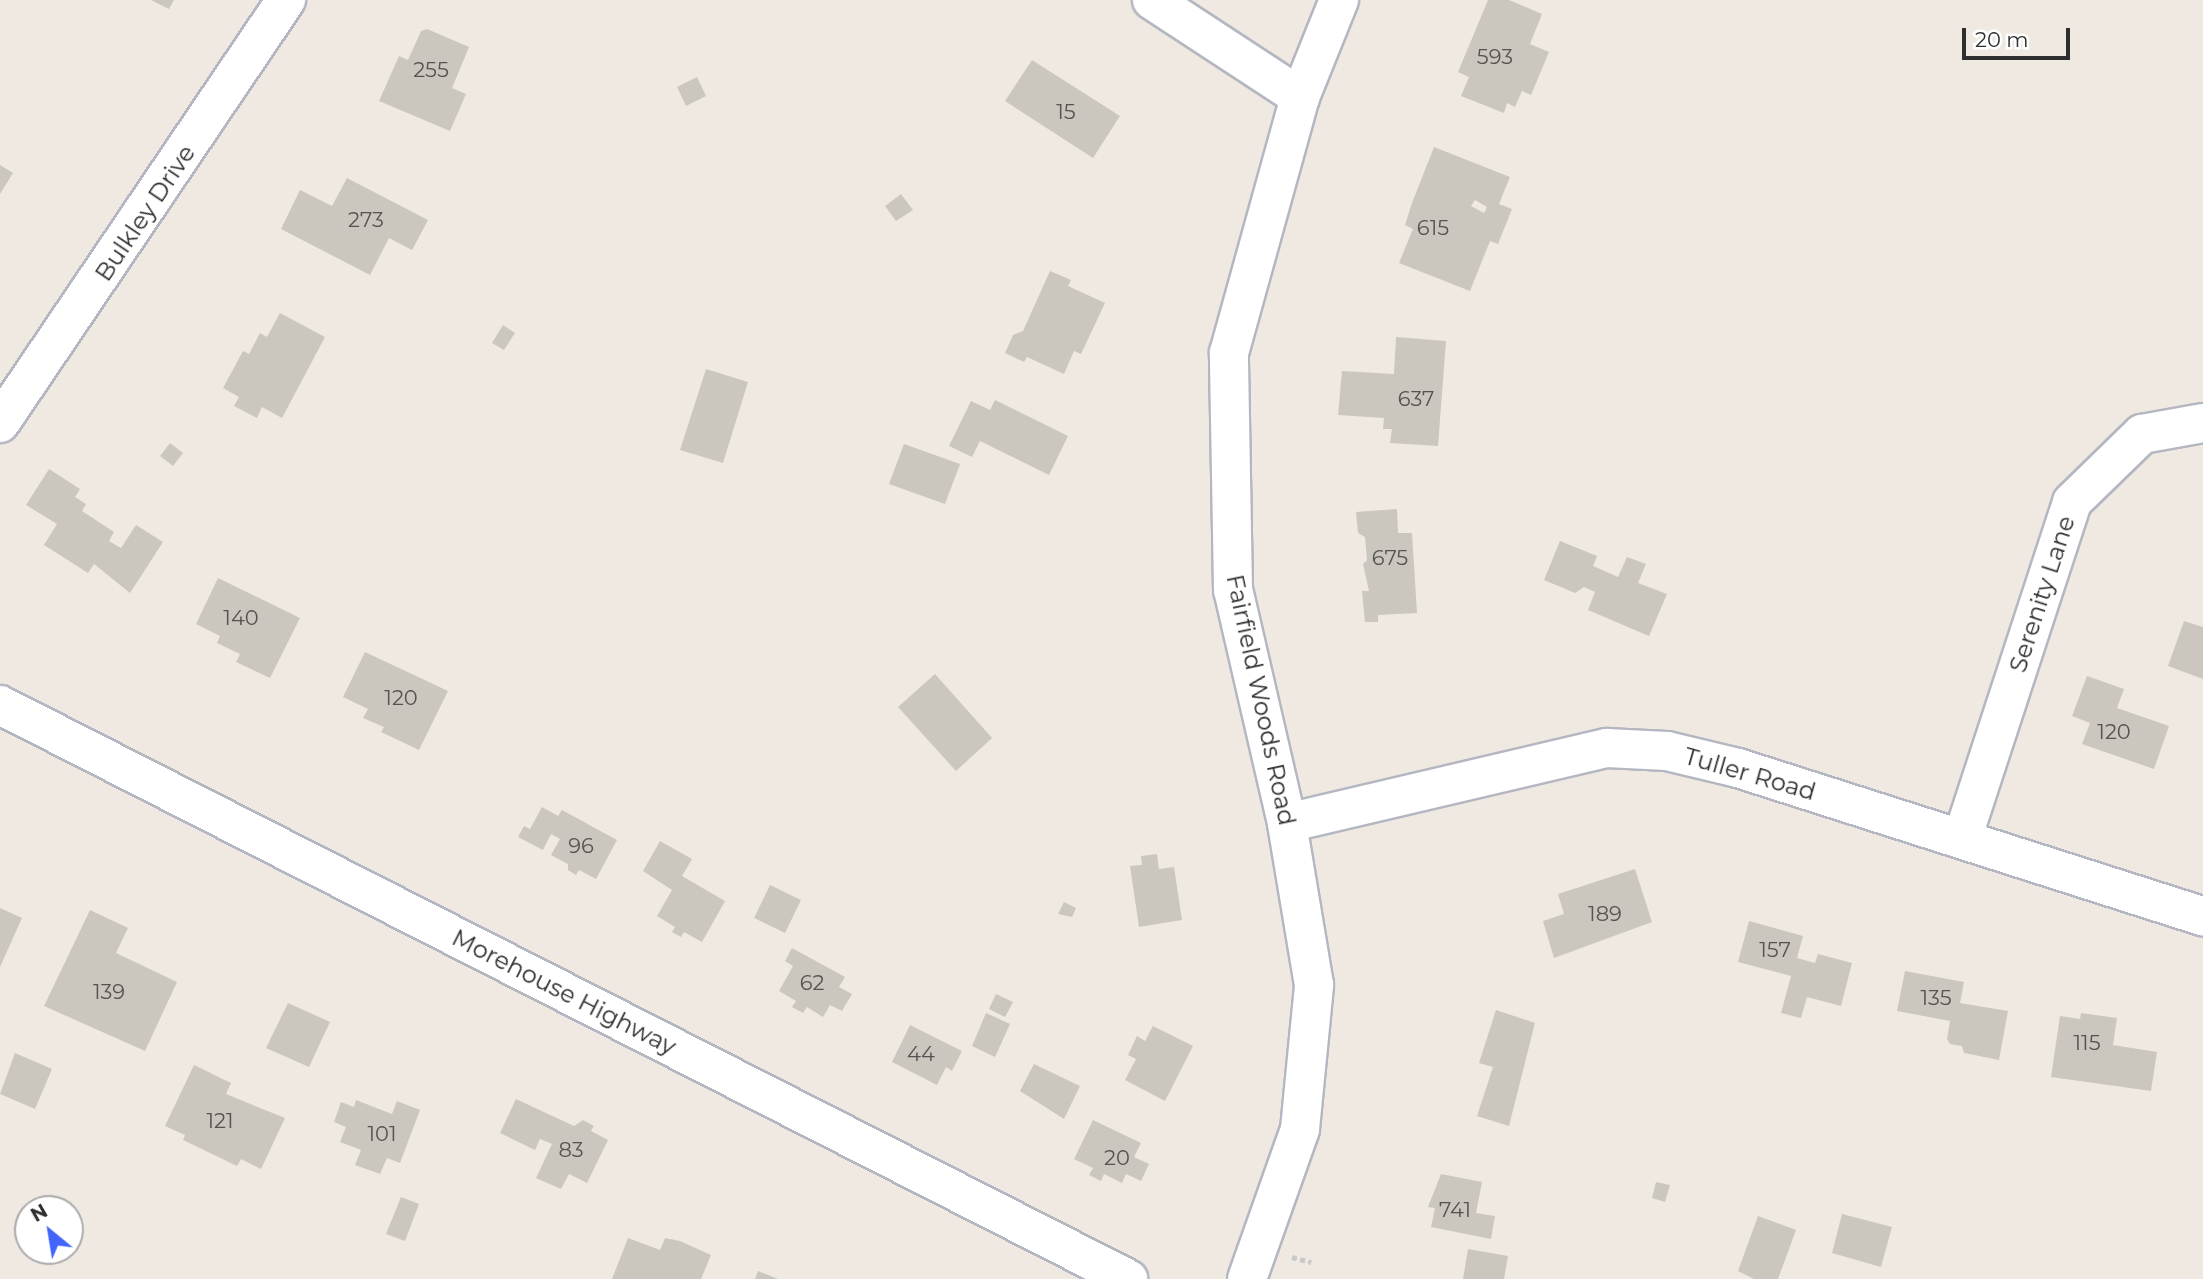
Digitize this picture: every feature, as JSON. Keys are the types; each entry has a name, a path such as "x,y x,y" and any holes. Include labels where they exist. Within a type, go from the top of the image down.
{"street":[{"name":"Bulkley Drive","path":"0,424 286,0"},
{"path":"1152,0 1300,97"},
{"name":"Fairfield Woods Road","path":"1247,1279 1300,1129 1314,985 1287,823 1233,590 1229,353 1300,97 1339,0"},
{"name":"Serenity Lane","path":"1962,839 2072,502 2142,434 2203,423"},
{"name":"Morehouse Highway","path":"0,705 1128,1279"},
{"name":"Tuller Road","path":"1287,823 1607,748 1667,751 1738,768 2203,916"}],"building":[{"path":"151,0 174,0 169,9"},
{"path":"1488,0 1509,0 1542,14 1530,44 1549,52 1531,95 1522,91 1515,107 1507,103 1504,113 1461,96 1469,77 1458,72"},
{"path":"427,29 469,47 452,88 466,94 450,131 379,101 399,56 408,60 421,31"},
{"path":"1032,60 1120,116 1093,158 1005,101"},
{"path":"697,77 706,96 686,106 677,87"},
{"path":"1434,147 1510,177 1499,204 1512,209 1498,244 1490,241 1470,291 1399,263 1413,229 1405,225","holes":["1475,200 1487,207 1484,213 1471,206"]},
{"path":"0,165 13,173 0,194"},
{"path":"347,178 428,220 412,250 389,238 370,275 281,229 300,190 332,206"},
{"path":"901,194 913,210 896,221 885,206"},
{"path":"1050,271 1071,280 1068,286 1105,303 1081,354 1074,351 1064,374 1027,357 1024,362 1005,353 1013,335 1023,331"},
{"path":"280,313 325,337 282,418 262,407 257,418 234,406 239,397 223,388 243,351 249,354 260,333 267,337"},
{"path":"503,325 515,333 504,350 492,343"},
{"path":"1396,337 1446,341 1438,446 1390,443 1392,429 1383,429 1384,418 1338,415 1342,371 1394,374"},
{"path":"706,369 748,382 723,463 680,450"},
{"path":"995,400 1068,436 1049,475 980,441 972,457 949,446 971,401 990,410"},
{"path":"170,443 183,453 173,466 160,456"},
{"path":"904,444 960,464 945,504 889,484"},
{"path":"49,469 80,489 75,497 86,504 82,511 114,532 109,541 121,548 136,525 163,542 130,593 94,564 88,573 44,545 57,524 26,505"},
{"path":"1397,509 1398,533 1412,533 1417,613 1378,615 1378,622 1365,622 1362,591 1369,591 1363,564 1367,560 1365,537 1358,533 1356,512"},
{"path":"1560,541 1597,556 1593,566 1618,577 1627,557 1646,564 1638,583 1667,594 1649,636 1588,610 1595,592 1584,587 1575,593 1544,580"},
{"path":"218,578 300,618 270,678 236,662 240,654 217,643 220,636 196,624"},
{"path":"2184,621 2203,627 2203,679 2168,666"},
{"path":"365,652 448,691 419,750 381,732 384,727 363,718 368,709 343,697"},
{"path":"935,674 992,738 956,771 898,707"},
{"path":"2087,676 2124,689 2117,708 2169,726 2154,769 2082,744 2090,723 2072,716"},
{"path":"542,807 558,816 562,810 617,840 596,879 579,870 576,875 568,870 568,864 551,855 560,839 551,834 543,850 518,837 524,826 530,829"},
{"path":"660,841 692,859 682,876 725,901 702,942 684,932 681,937 672,932 675,927 657,916 672,890 643,871"},
{"path":"1157,854 1159,869 1174,867 1182,920 1139,927 1130,866 1142,865 1141,856"},
{"path":"1635,869 1652,922 1554,958 1543,921 1564,914 1558,894"},
{"path":"770,885 801,900 785,933 754,918"},
{"path":"1064,902 1076,908 1072,917 1058,914"},
{"path":"0,908 22,918 0,967"},
{"path":"90,910 128,928 116,953 177,982 145,1051 44,1006"},
{"path":"1749,921 1803,936 1797,958 1815,963 1818,954 1852,963 1841,1006 1807,997 1801,1018 1781,1013 1791,976 1738,962"},
{"path":"792,948 845,977 839,987 852,994 842,1011 830,1005 823,1017 807,1007 803,1013 792,1007 796,1001 779,991 793,966 785,961"},
{"path":"1905,971 1964,982 1960,1003 2008,1011 1999,1060 1964,1053 1962,1046 1950,1044 1947,1039 1950,1021 1897,1011"},
{"path":"996,994 1013,1002 1005,1017 989,1009"},
{"path":"288,1003 330,1022 309,1067 266,1048"},
{"path":"1496,1010 1535,1023 1509,1126 1477,1116 1493,1067 1479,1063"},
{"path":"986,1013 1010,1024 995,1057 972,1046"},
{"path":"2081,1013 2117,1018 2113,1045 2157,1052 2151,1091 2051,1077 2060,1016 2080,1019"},
{"path":"910,1025 962,1051 952,1071 946,1067 937,1085 892,1062"},
{"path":"1153,1026 1193,1046 1165,1101 1125,1080 1136,1059 1128,1055 1137,1036 1145,1041"},
{"path":"15,1053 52,1069 35,1109 0,1094"},
{"path":"1034,1064 1080,1086 1064,1119 1020,1091"},
{"path":"194,1065 231,1083 226,1094 285,1118 261,1169 241,1159 237,1166 183,1140 185,1135 165,1126"},
{"path":"516,1099 574,1126 583,1120 594,1126 591,1131 608,1140 587,1183 569,1174 561,1189 536,1178 552,1144 540,1139 535,1150 500,1133"},
{"path":"356,1100 392,1114 397,1101 420,1110 400,1163 387,1158 380,1174 355,1165 361,1150 340,1142 346,1127 334,1122 341,1102 354,1107"},
{"path":"1093,1120 1141,1143 1134,1157 1149,1164 1141,1181 1126,1174 1122,1183 1104,1174 1101,1181 1089,1175 1093,1168 1074,1159"},
{"path":"1441,1174 1482,1182 1476,1213 1495,1216 1491,1239 1431,1227 1435,1208 1428,1207"},
{"path":"1656,1182 1670,1185 1665,1202 1652,1198"},
{"path":"401,1197 419,1204 405,1241 386,1234"},
{"path":"1842,1214 1892,1227 1881,1267 1832,1253"},
{"path":"1758,1216 1796,1230 1778,1279 1754,1279 1738,1271"},
{"path":"628,1238 660,1250 665,1238 680,1241 711,1255 701,1279 612,1279"},
{"path":"1468,1249 1508,1256 1504,1279 1463,1279"},
{"path":"758,1271 778,1279 755,1279"}]}
